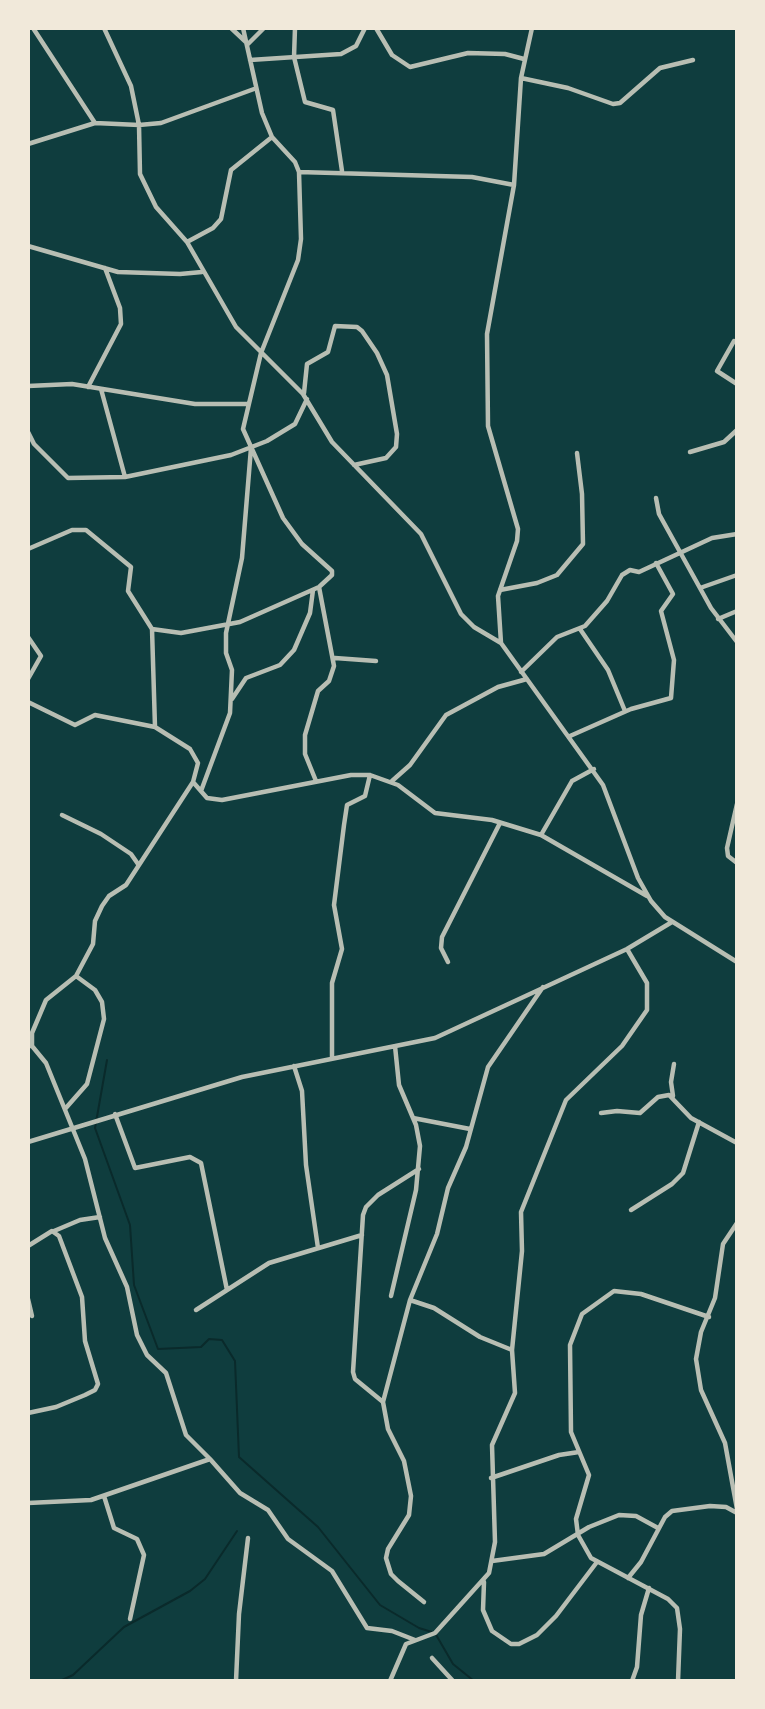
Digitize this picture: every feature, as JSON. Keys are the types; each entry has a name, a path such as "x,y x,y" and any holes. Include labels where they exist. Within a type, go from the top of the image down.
{"street":[{"path":"33,28 95,122"},
{"path":"104,28 131,86 139,125 140,174 156,207 187,243 236,327 305,396 322,429 353,465 421,534 461,614 474,627 501,643 594,769 609,795 638,878 660,913 737,962"},
{"path":"230,28 245,43 251,43 264,28"},
{"path":"152,629 181,633 228,626 319,587 329,580 332,571 302,544 283,518 243,429 261,353 298,260 301,239 299,172 295,162 272,137 254,89 243,28"},
{"path":"295,28 294,57 305,102 332,110 342,171"},
{"path":"250,60 337,55 356,46 365,28"},
{"path":"376,28 392,55 410,67 468,53 505,54 524,59"},
{"path":"501,643 497,619 500,590 517,541 518,529 488,426 487,334 514,185 521,78 533,28"},
{"path":"521,78 568,88 613,104 620,103 660,68 692,60"},
{"path":"28,144 95,122 139,125 176,119 254,89"},
{"path":"187,243 213,228 221,219 231,170 272,137"},
{"path":"299,172 342,171 405,177 472,177 514,185"},
{"path":"28,246 118,272 202,272"},
{"path":"87,387 121,324 120,308 105,268"},
{"path":"28,432 34,444 68,478 125,477 231,456 289,429 299,417 305,396 305,367 328,352 335,326 357,327 377,353 387,375 397,434 396,447 386,458 353,465"},
{"path":"734,341 717,371 737,384"},
{"path":"28,386 55,382 195,404 247,404"},
{"path":"101,389 125,477"},
{"path":"690,452 724,442 737,430"},
{"path":"201,792 228,720 232,670 226,653 228,626 242,558 251,447"},
{"path":"500,590 537,583 557,575 583,544 585,534 577,453"},
{"path":"656,498 659,514 700,588 718,619 737,642"},
{"path":"28,549 72,530 86,530 128,563 132,571 128,591 152,629 155,727"},
{"path":"521,672 558,637 573,629 580,629 602,607 622,575 630,570 639,572 712,538 737,534"},
{"path":"570,736 625,711 667,701 674,693 674,660 661,611 673,594 656,563"},
{"path":"700,588 737,575"},
{"path":"316,782 305,754 305,735 318,691 329,681 334,658 319,587"},
{"path":"230,703 246,678 280,665 294,650 310,613 313,590"},
{"path":"718,619 737,611"},
{"path":"580,629 608,670 625,711"},
{"path":"28,637 41,656 28,679"},
{"path":"334,658 376,661"},
{"path":"391,782 410,765 446,715 498,687 527,679"},
{"path":"28,702 75,725 94,715 155,727 194,753 198,764 193,782 126,885 109,896 96,916 93,944 76,976 46,1000 29,1045 46,1063 65,1109 93,1187 100,1217 127,1287 137,1335 144,1351 166,1373 180,1424 186,1435 240,1493 268,1510 288,1538 332,1571 367,1628 392,1631 415,1640"},
{"path":"541,835 572,781 594,769"},
{"path":"193,782 207,798 222,800 351,775 370,775 391,782 435,813 500,823 541,835 648,896"},
{"path":"332,1057 332,992 342,949 334,905 344,825 347,805 365,796 370,775"},
{"path":"737,804 727,848 728,856 737,863"},
{"path":"62,815 101,834 131,854 138,864"},
{"path":"448,962 441,948 442,937 465,886 500,823"},
{"path":"28,1142 230,1080 435,1038 627,949 673,922"},
{"path":"597,1562 556,1616 537,1635 519,1644 511,1644 492,1631 483,1610 484,1581 492,1561 495,1534 491,1478 492,1445 515,1392 512,1350 522,1251 521,1212 551,1143 559,1113 576,1087 622,1046 647,1010 647,982 627,949"},
{"path":"65,1109 87,1084 104,1019 102,1002 94,990 76,976"},
{"path":"424,1602 398,1581 386,1558 388,1549 409,1515 411,1496 404,1461 388,1429 383,1402 410,1300 437,1234 448,1188 466,1147 491,1062 511,1037 525,1009 543,986"},
{"path":"391,1296 419,1169 419,1137 399,1085 395,1046"},
{"path":"674,1064 671,1082 673,1096 682,1110 737,1143"},
{"path":"294,1066 302,1091 306,1165 318,1248"},
{"path":"601,1113 640,1113 658,1097 673,1096"},
{"path":"115,1114 135,1168 190,1157 201,1163 227,1290"},
{"path":"412,1118 470,1129"},
{"path":"631,1210 672,1184 683,1173 699,1122"},
{"path":"383,1402 355,1378 353,1371 366,1207 386,1190 419,1169"},
{"path":"28,1246 80,1220 100,1217"},
{"path":"737,1223 723,1244 718,1287 698,1344 698,1375 724,1443 737,1511"},
{"path":"28,1413 56,1407 97,1388 85,1341 82,1297 54,1231"},
{"path":"196,1310 269,1263 362,1235"},
{"path":"678,1681 680,1629 677,1608 649,1588 597,1562 585,1551 578,1535 576,1519 589,1475 571,1432 568,1365 573,1333 582,1314 608,1294 627,1291 709,1317"},
{"path":"28,1299 32,1317"},
{"path":"410,1300 434,1308 480,1337 512,1350"},
{"path":"491,1478 559,1455 579,1452"},
{"path":"28,1503 74,1502 104,1496 210,1459"},
{"path":"104,1496 114,1528 137,1539 144,1555 130,1619"},
{"path":"628,1578 641,1562 665,1517 681,1508 726,1507 737,1511"},
{"path":"492,1561 544,1554 589,1527 619,1515 636,1516 658,1528"},
{"path":"236,1681 239,1614 248,1538"},
{"path":"390,1681 401,1650 415,1640 435,1633 484,1581"},
{"path":"632,1681 637,1667 641,1615 649,1588"},
{"path":"432,1658 453,1681"}],"waterway":[{"path":"107,1060 95,1128 130,1225 134,1285 158,1349 201,1347 209,1339 222,1340 235,1361 239,1457 318,1527 380,1605 419,1628 435,1633 453,1664 474,1681"},
{"path":"60,1681 73,1675 124,1627 190,1591 205,1579 237,1531"}]}
